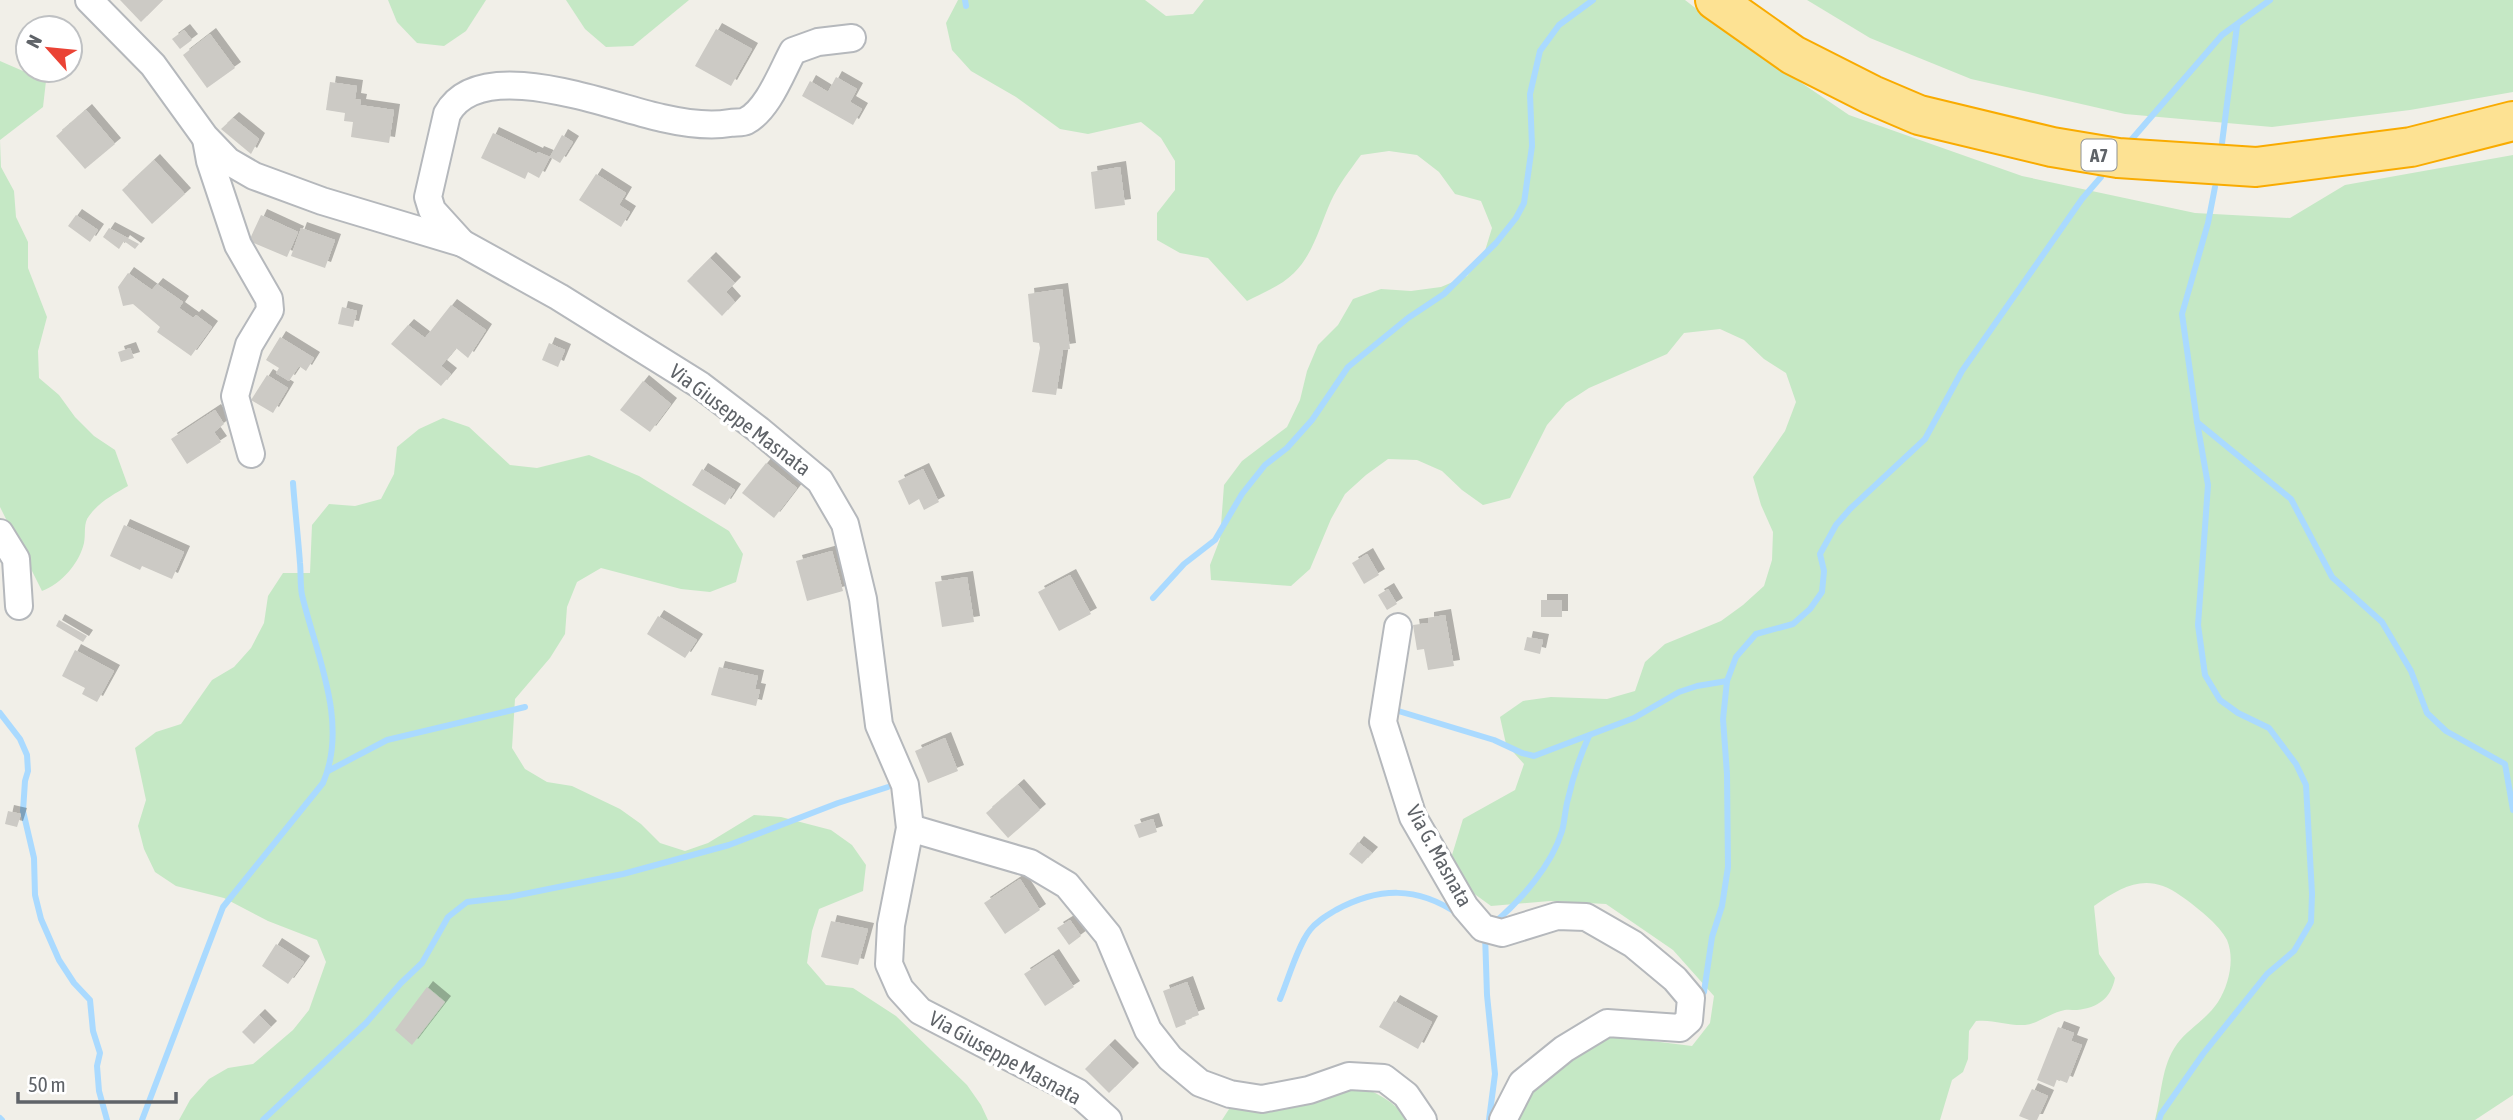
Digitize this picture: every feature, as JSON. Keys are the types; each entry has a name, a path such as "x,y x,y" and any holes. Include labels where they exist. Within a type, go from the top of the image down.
{"highway":[{"name":"A7","path":"1715,0 1793,55 1872,96 1919,115 2052,147 2118,158 2256,167 2411,147 2513,121"}],"street":[{"name":"Via Giuseppe Masnata","path":"89,0 153,65 205,138 228,161 254,176 322,201 462,243 559,297 700,385 760,430 820,481 845,524 863,599 879,725 905,785 910,828 891,925 889,964 900,989 920,1011 1077,1092 1108,1120"},
{"path":"462,243 432,210 428,197 447,114 454,101 466,92 498,86 553,89 663,119 715,126 746,121 770,99 793,51 818,42 852,38"},
{"path":"205,138 238,245 269,299 270,310 249,345 235,396 251,454"},
{"path":"0,533 16,559 19,606"},
{"name":"Via G. Masnata","path":"1398,627 1383,722 1413,817 1465,907 1483,928 1502,933 1557,916 1586,917 1633,944 1675,979 1691,998 1689,1020 1680,1028 1607,1023 1564,1049 1522,1083 1503,1120"},
{"path":"910,828 1030,863 1067,885 1108,935 1147,1030 1170,1058 1200,1083 1230,1094 1262,1099 1308,1090 1349,1076 1384,1078 1406,1095 1423,1120"}],"green space":[{"path":"388,0 486,0 466,31 444,46 417,43 397,22"},
{"path":"566,0 689,0 633,46 606,47 585,29"},
{"path":"958,0 1145,0 1166,16 1193,14 1204,0 1685,0 1729,34 1849,115 2022,176 2195,213 2290,218 2345,185 2513,155 2513,1095 2475,1120 2155,1120 2165,1071 2172,1053 2181,1039 2218,1002 2228,980 2231,955 2224,934 2206,916 2169,889 2147,883 2126,887 2094,906 2099,954 2115,978 2107,996 2091,1007 2063,1010 2030,1024 1976,1021 1969,1031 1968,1059 1963,1072 1952,1080 1940,1120 1514,1120 1537,1081 1604,1035 1692,1046 1710,1023 1714,996 1673,950 1606,904 1550,901 1491,906 1469,890 1452,855 1463,819 1515,790 1524,764 1506,744 1500,717 1523,701 1551,697 1607,699 1635,691 1645,662 1665,644 1721,621 1764,586 1772,560 1773,532 1753,477 1785,431 1796,402 1786,373 1764,359 1744,340 1720,329 1684,333 1667,354 1589,388 1566,403 1547,425 1510,498 1483,505 1442,471 1417,460 1388,459 1345,494 1331,519 1310,569 1291,586 1211,580 1210,565 1220,539 1224,485 1242,461 1287,427 1300,400 1307,371 1318,345 1338,325 1353,299 1381,289 1411,291 1441,287 1467,276 1484,254 1492,228 1481,201 1455,194 1439,172 1417,155 1389,151 1361,155 1334,195 1312,248 1301,265 1283,282 1247,301 1208,258 1180,253 1157,240 1157,213 1175,190 1175,161 1161,138 1141,122 1088,134 1060,129 1016,97 971,71 952,50 946,23"},
{"path":"1807,0 2513,0 2513,92 2410,110 2272,127 2125,114 1971,79 1870,38"},
{"path":"0,61 14,67 14,84 46,84 43,107 0,140"},
{"path":"0,140 1,167 14,191 16,217 28,242 28,268 47,317 38,351 39,378 59,395 75,417 94,436 115,450 128,486 93,511 87,519 82,551 74,566 56,584 42,591 0,507"},
{"path":"443,418 469,427 510,465 537,468 589,455 639,476 729,531 743,554 736,582 710,592 681,589 601,568 577,582 567,607 565,634 550,658 515,699 512,748 525,769 547,782 572,786 620,809 641,824 660,843 685,851 708,843 754,815 781,817 831,830 852,845 866,865 863,891 819,909 807,963 826,985 853,988 896,1016 967,1085 988,1120 179,1120 190,1100 209,1079 228,1068 253,1064 293,1030 309,1010 326,962 317,940 268,921 224,898 176,886 155,872 144,849 138,826 146,800 135,748 156,732 181,724 212,680 234,667 251,648 264,623 268,596 283,573 310,573 312,525 329,504 355,506 381,499 394,474 397,447 419,429"},
{"path":"1354,1084 1384,1098 1397,1107 1408,1120 1222,1120 1231,1106"}],"building":[{"path":"120,0 163,0 141,22"},
{"path":"716,29 752,49 731,86 695,66"},
{"path":"184,30 192,40 180,49 172,39"},
{"path":"210,34 235,68 207,88 183,55"},
{"path":"836,77 857,89 850,102 862,109 853,125 802,96 810,81 828,92"},
{"path":"330,82 357,86 355,99 361,100 360,105 394,110 389,143 351,137 353,122 344,121 345,113 326,110"},
{"path":"86,110 115,144 85,169 56,136"},
{"path":"233,118 259,139 251,154 221,129"},
{"path":"493,133 537,154 538,152 550,157 539,178 528,172 525,179 481,158"},
{"path":"562,135 573,142 560,163 550,157"},
{"path":"154,160 185,194 152,224 122,190"},
{"path":"1120,167 1125,205 1095,209 1091,172"},
{"path":"596,174 626,193 619,205 630,212 621,227 579,200"},
{"path":"76,215 98,230 90,242 68,226"},
{"path":"261,215 298,232 287,257 249,241"},
{"path":"109,228 139,244 135,249 124,241 119,249 103,237"},
{"path":"301,228 335,240 325,268 291,256"},
{"path":"710,258 735,283 726,292 735,302 722,316 687,281"},
{"path":"128,273 152,290 157,284 183,302 179,308 193,318 196,315 212,327 191,356 157,332 160,327 133,304 123,306 118,287"},
{"path":"1062,289 1070,349 1063,350 1056,395 1032,392 1040,348 1039,343 1033,342 1028,294"},
{"path":"451,305 486,330 468,358 456,348 441,366 451,374 441,386 391,344 408,325 425,338"},
{"path":"342,307 357,311 353,327 338,324"},
{"path":"280,337 314,358 306,371 299,366 289,381 276,373 279,368 266,360"},
{"path":"549,343 565,350 558,367 542,360"},
{"path":"130,348 134,358 121,362 118,352"},
{"path":"267,375 288,388 273,413 251,400"},
{"path":"643,381 671,404 650,432 620,410"},
{"path":"215,410 224,424 214,432 221,442 187,464 171,439"},
{"path":"766,463 797,488 774,518 742,493"},
{"path":"702,469 735,490 725,505 692,485"},
{"path":"923,469 939,502 924,510 919,499 909,505 898,481"},
{"path":"124,525 184,552 172,579 142,566 140,570 110,556"},
{"path":"832,551 843,591 807,601 796,561"},
{"path":"1367,554 1379,575 1364,584 1352,563"},
{"path":"1070,575 1091,614 1059,631 1038,592"},
{"path":"967,577 974,622 942,627 935,582"},
{"path":"1388,589 1397,604 1387,610 1378,595"},
{"path":"1541,600 1562,600 1562,617 1541,617"},
{"path":"1445,615 1454,666 1428,670 1424,649 1417,650 1413,625 1428,623 1428,618"},
{"path":"658,616 697,640 685,658 647,634"},
{"path":"59,620 87,636 83,642 56,626"},
{"path":"1527,637 1543,640 1540,654 1524,650"},
{"path":"75,650 114,671 97,702 82,694 85,688 62,676"},
{"path":"719,667 758,676 755,689 760,690 756,706 711,695"},
{"path":"945,738 958,771 928,783 915,751"},
{"path":"1018,785 1040,810 1008,838 986,813"},
{"path":"8,811 21,814 17,827 5,824"},
{"path":"1153,819 1157,832 1139,838 1134,825"},
{"path":"1358,842 1372,853 1362,864 1349,854"},
{"path":"1020,879 1040,910 1005,934 984,903"},
{"path":"1070,920 1081,936 1069,945 1057,928"},
{"path":"831,921 868,929 858,965 821,957"},
{"path":"276,944 304,962 288,984 262,966"},
{"path":"1053,955 1074,987 1045,1006 1024,974"},
{"path":"1187,982 1199,1015 1185,1020 1186,1024 1176,1028 1163,991"},
{"path":"427,987 445,1002 412,1045 395,1030"},
{"path":"1394,1001 1432,1022 1418,1049 1379,1027"},
{"path":"259,1015 271,1027 254,1044 242,1032"},
{"path":"2058,1027 2074,1033 2071,1041 2082,1045 2067,1083 2057,1079 2054,1087 2037,1080"},
{"path":"1109,1045 1133,1069 1109,1093 1085,1069"},
{"path":"2032,1089 2048,1096 2037,1120 2019,1116"}],"waterway":[{"path":"965,0 966,6"},
{"path":"1153,598 1184,564 1215,540 1242,494 1265,465 1287,448 1312,420 1348,367 1408,318 1444,294 1496,243 1516,218 1524,203 1532,146 1530,94 1540,51 1559,25 1593,0"},
{"path":"2132,139 2222,35 2270,0"},
{"path":"2222,143 2237,26"},
{"path":"1704,992 1712,937 1722,906 1728,867 1727,774 1723,719 1727,681 1736,657 1756,634 1793,624 1810,609 1822,592 1824,571 1820,554 1836,525 1925,439 1962,371 2082,199 2101,177"},
{"path":"2159,1120 2203,1054 2267,974 2294,951 2311,922 2306,785 2296,764 2269,728 2238,713 2220,700 2205,675 2198,625 2208,485 2182,314 2208,223 2215,187"},
{"path":"2197,422 2291,499 2332,577 2382,622 2411,671 2427,713 2446,731 2505,764 2513,810"},
{"path":"142,1120 223,907 323,783 330,760 333,737 328,689 302,595 293,483"},
{"path":"1392,713 1395,710 1494,740 1534,756 1634,718 1679,692 1727,681"},
{"path":"328,771 387,740 525,707"},
{"path":"0,713 20,739 27,755 28,771 23,811 34,858 35,895 41,919 59,960 74,983 90,1000 93,1031 100,1053 97,1066 99,1091 107,1120"},
{"path":"1494,923 1525,893 1551,856 1562,831 1572,783 1589,736"},
{"path":"263,1120 366,1023 422,963 448,917 467,902 509,897 623,874 729,845 838,803 888,787"},
{"path":"1280,999 1297,953 1310,930 1322,919 1352,902 1383,894 1413,894 1428,898 1458,914"},
{"path":"1485,934 1487,995 1495,1074 1489,1120"}]}
